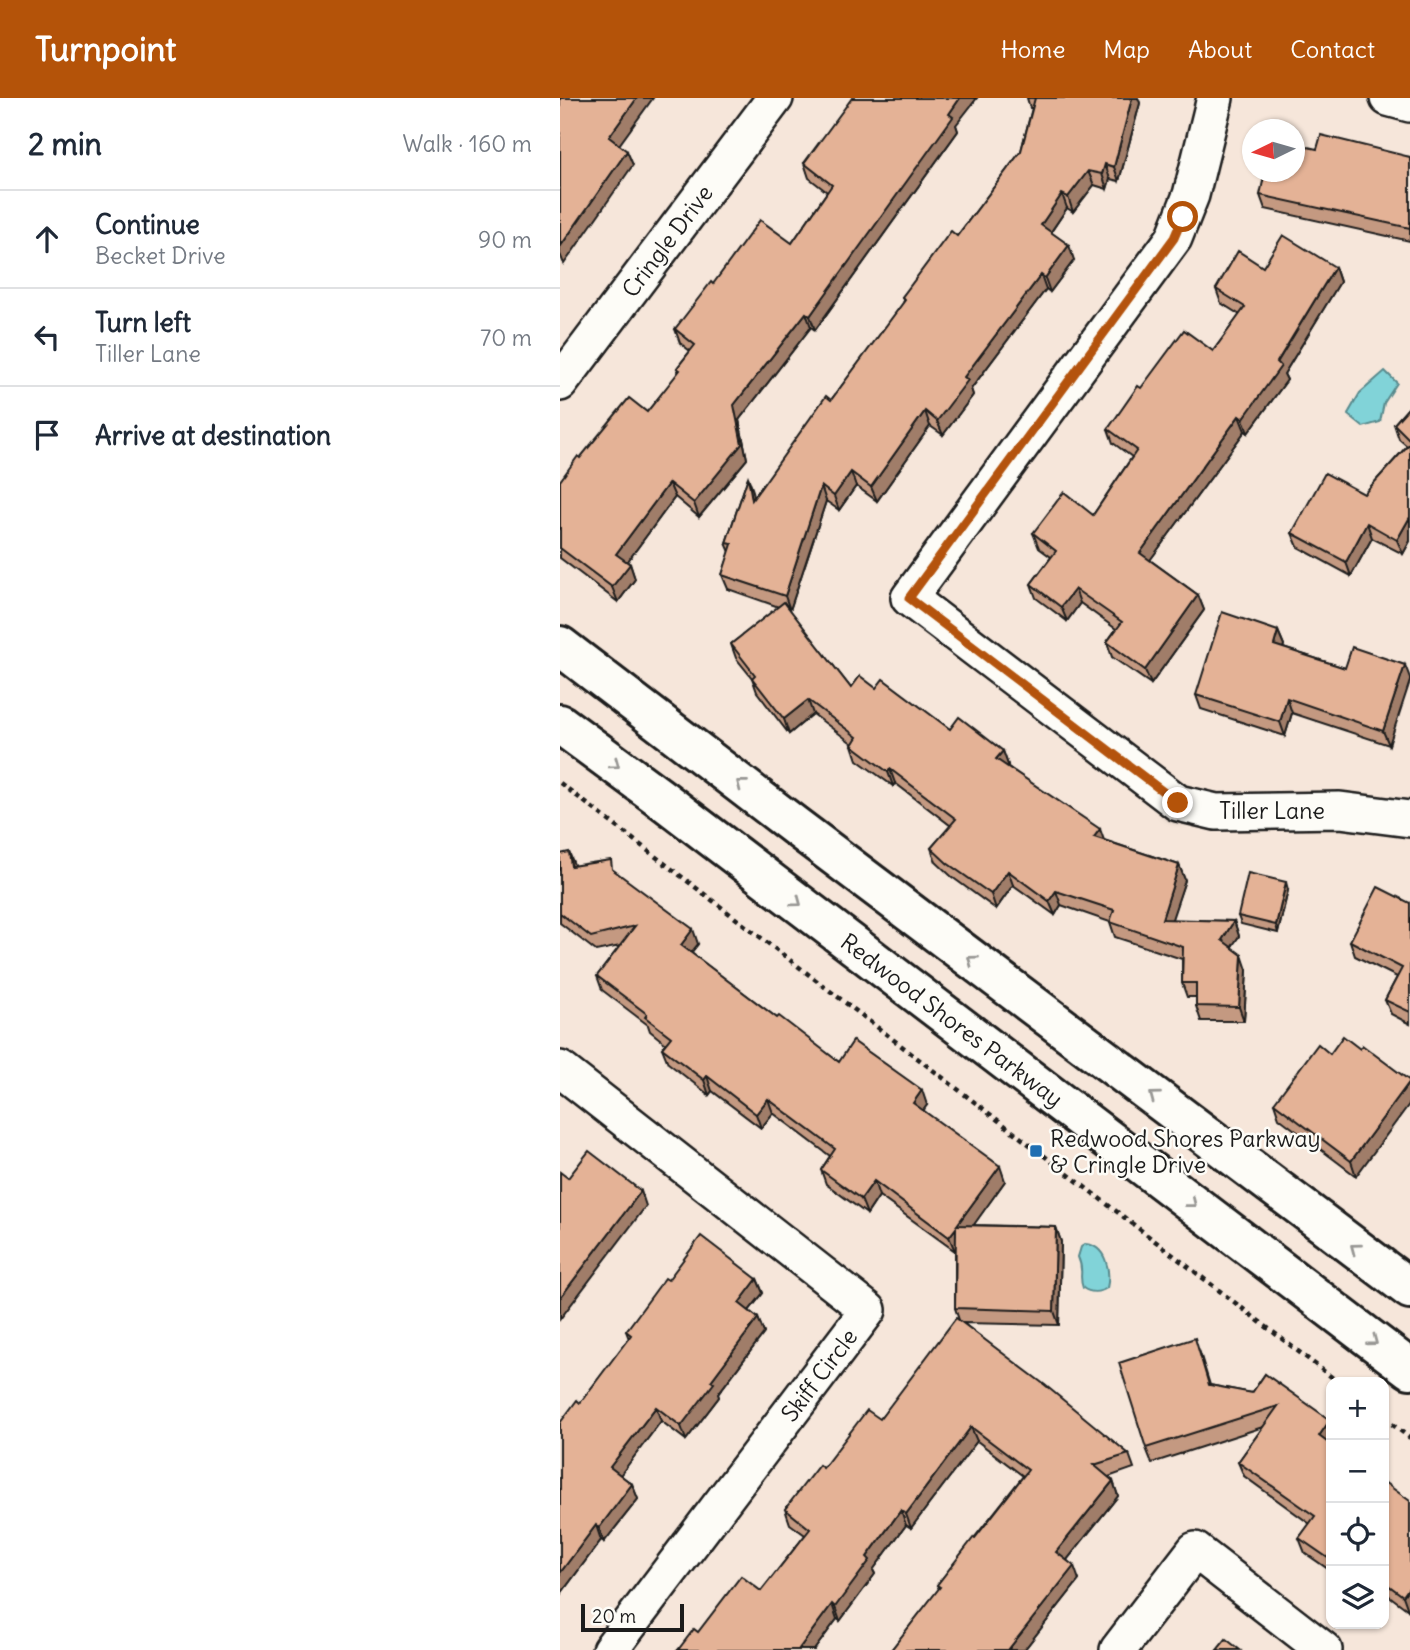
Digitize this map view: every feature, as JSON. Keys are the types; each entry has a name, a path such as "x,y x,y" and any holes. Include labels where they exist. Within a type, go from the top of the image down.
{"main road":[{"path":"560,646 794,826 1410,1289"},
{"name":"Redwood Shores Parkway","path":"560,724 1410,1369"}],"street":[{"name":"Cringle Drive","path":"560,383 775,98"},
{"name":"Tiller Lane","path":"1215,98 1191,195 1174,238 909,598 1178,803 1216,812 1340,810 1410,819"},
{"path":"1388,98 1410,104"},
{"name":"Skiff Circle","path":"560,1069 868,1310 610,1650"},
{"path":"1118,1650 1195,1550 1324,1650"}],"path":[{"path":"560,783 1332,1377"},
{"path":"1389,1422 1410,1438"}],"water":[{"path":"1385,371 1397,383 1384,403 1380,422 1363,427 1348,415 1349,412 1360,393"},
{"path":"1085,1244 1098,1249 1105,1260 1108,1281 1107,1288 1101,1291 1092,1292 1083,1288 1078,1257"}],"building":[{"path":"560,98 637,98 609,137 627,151 560,247"},
{"path":"852,98 960,98 949,114 953,117 810,316 806,313 734,405 742,444 694,503 669,483 616,554 630,564 612,587 560,548 560,481 578,456 580,458 629,398 647,412 680,370 677,368 695,345 675,329 711,282 713,284 760,220 792,243 832,185 804,163"},
{"path":"1035,98 1132,98 1114,167 1105,164 1102,174 1088,171 1068,197 1062,194 1041,225 1069,245 1045,278 1041,275 964,377 968,380 937,421 925,411 871,487 851,472 834,496 821,486 785,596 722,575 732,544 726,543 748,477 752,500 826,396 831,400 905,300 902,297 951,231 957,236 1021,151"},
{"path":"1321,135 1410,157 1410,228 1260,195 1263,182 1305,182 1305,146 1317,149"},
{"path":"1283,235 1335,267 1277,362 1281,366 1243,419 1239,416 1140,553 1198,595 1145,670 1107,642 1122,622 1075,589 1061,607 1031,584 1056,551 1033,533 1064,492 1093,515 1137,450 1108,429 1138,386 1141,388 1184,330 1213,351 1245,307 1216,289 1238,251 1263,267"},
{"path":"1410,406 1410,440 1394,424"},
{"path":"1410,443 1410,517 1397,540 1367,523 1346,562 1292,533 1325,473 1364,494"},
{"path":"784,602 851,688 860,676 876,688 883,679 950,729 959,717 1003,751 996,759 1100,829 1094,837 1179,865 1162,919 1234,921 1222,940 1242,955 1239,1007 1196,1006 1196,983 1182,983 1183,947 1110,922 1114,910 1056,891 1049,901 1008,871 991,894 947,863 931,848 956,819 890,769 888,772 852,745 857,737 808,700 784,719 752,678 755,675 731,644"},
{"path":"1222,612 1278,631 1274,645 1345,668 1352,647 1405,665 1383,731 1287,698 1280,722 1196,695"},
{"path":"569,852 571,866 611,860 612,869 693,929 681,945 839,1062 853,1041 922,1090 913,1103 1000,1166 957,1225 1056,1227 1054,1311 955,1308 956,1228 949,1237 874,1181 861,1199 821,1170 835,1149 768,1099 756,1114 707,1076 704,1080 662,1048 671,1037 645,1017 647,1014 597,976 635,926 591,937 560,913 560,854"},
{"path":"1248,873 1286,882 1276,925 1238,916"},
{"path":"1378,887 1410,903 1410,1012 1385,1000 1402,968 1350,941"},
{"path":"1343,1036 1360,1049 1362,1045 1410,1081 1351,1161 1274,1103 1318,1044 1330,1054"},
{"path":"589,1151 641,1191 560,1298 560,1172 568,1178"},
{"path":"701,1236 757,1279 739,1303 758,1318 681,1426 656,1407 610,1467 632,1484 599,1528 596,1525 560,1573 560,1423 577,1400 580,1403 631,1335 626,1331 665,1278 668,1280"},
{"path":"956,1318 1045,1385 1129,1454 1094,1465 1113,1481 1056,1552 1074,1566 1008,1650 891,1650 940,1587 937,1585 1028,1470 971,1427 906,1514 901,1510 867,1557 870,1560 835,1607 832,1604 798,1650 678,1650 694,1629 698,1632 741,1576 761,1591 810,1529 785,1509 819,1465 823,1468 867,1410 880,1419"},
{"path":"1195,1338 1209,1385 1252,1393 1265,1374 1326,1417 1326,1426 1319,1436 1326,1441 1326,1557 1299,1538 1315,1516 1238,1462 1278,1406 1146,1448 1119,1363"},
{"path":"1389,1486 1410,1501 1410,1586 1403,1596 1389,1586"},
{"path":"1226,1639 1240,1650 1217,1650"}],"place":[{"name":"Redwood Shores Parkway & Cringle Drive","path":"1036,1151"}],"route":[{"path":"1178,803 909,598 1174,238 1183,217"}]}
